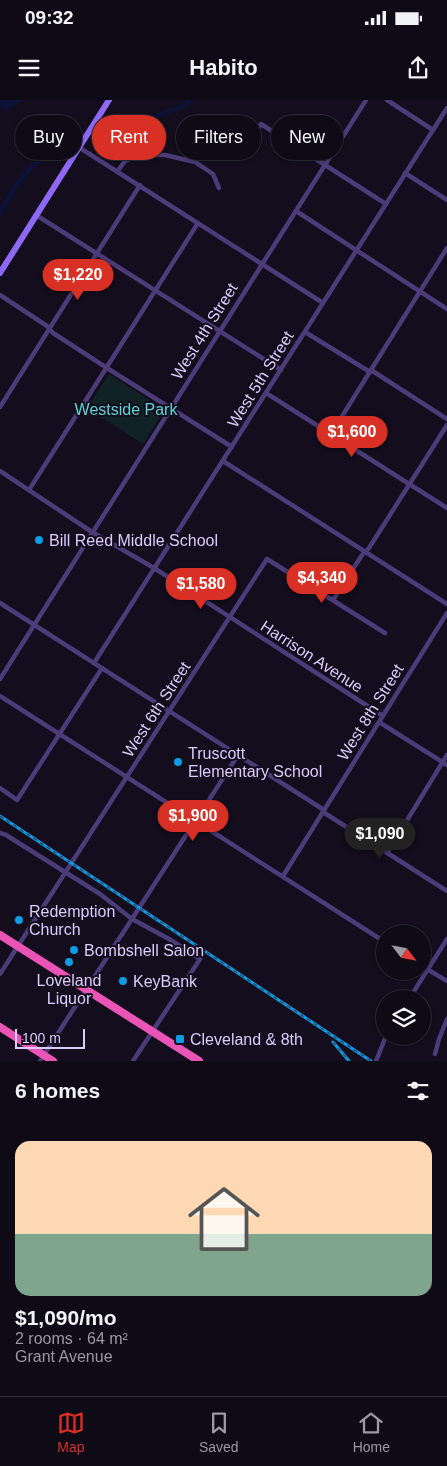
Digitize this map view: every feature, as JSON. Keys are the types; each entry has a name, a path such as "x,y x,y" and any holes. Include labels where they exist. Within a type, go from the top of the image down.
{"highway":[{"path":"0,934 199,1061"},
{"path":"0,1027 42,1058 53,1061"}],"main road":[{"path":"82,145 109,100"},
{"path":"0,273 72,160"}],"street":[{"name":"West 4th Street","path":"0,679 366,100"},
{"path":"387,100 432,130"},
{"name":"West 5th Street","path":"94,663 432,130 446,111"},
{"path":"261,124 386,204"},
{"path":"82,149 323,303"},
{"path":"117,172 125,161 149,155 165,154 195,162 213,174 218,188"},
{"path":"405,173 447,200"},
{"path":"0,407 140,185"},
{"path":"296,211 447,309"},
{"path":"36,214 281,370"},
{"path":"29,490 198,223"},
{"path":"331,434 447,248"},
{"path":"0,295 107,368 232,447"},
{"path":"305,332 447,419"},
{"path":"266,393 447,508"},
{"path":"385,633 333,600 365,551 369,548 447,425"},
{"path":"223,461 447,604"},
{"name":"Harrison Avenue","path":"0,472 92,532 154,568 383,716"},
{"name":"West 6th Street","path":"0,974 267,559 333,600"},
{"path":"0,603 447,891"},
{"name":"West 8th Street","path":"283,876 447,613"},
{"path":"0,788 17,800 102,668"},
{"path":"0,696 376,936"},
{"path":"379,722 445,764"},
{"path":"42,1058 238,755"},
{"path":"387,853 445,764 447,755"},
{"path":"0,833 100,894 132,919 169,939 200,959 133,1061"},
{"path":"431,964 447,939"},
{"path":"431,971 447,982"},
{"path":"435,1054 447,1019"},
{"path":"376,1061 382,1045"}],"green space":[{"name":"Westside Park","path":"109,374 165,410 143,444 87,408"}],"shaded area":[{"path":"0,100 23,100 6,111 0,107"}],"waterway":[{"path":"159,115 181,107 191,100"},
{"path":"0,214 21,180 40,160"}],"railway":[{"path":"0,816 371,1061"},
{"path":"333,1042 349,1061"}],"place":[{"name":"Bill Reed Middle School","path":"39,540"},
{"name":"Truscott Elementary School","path":"178,762"},
{"name":"Redemption Church","path":"19,920"},
{"name":"Bombshell Salon","path":"74,950"},
{"name":"Loveland Liquor","path":"69,962"},
{"name":"KeyBank","path":"123,981"},
{"name":"Cleveland & 8th","path":"180,1039"}]}
